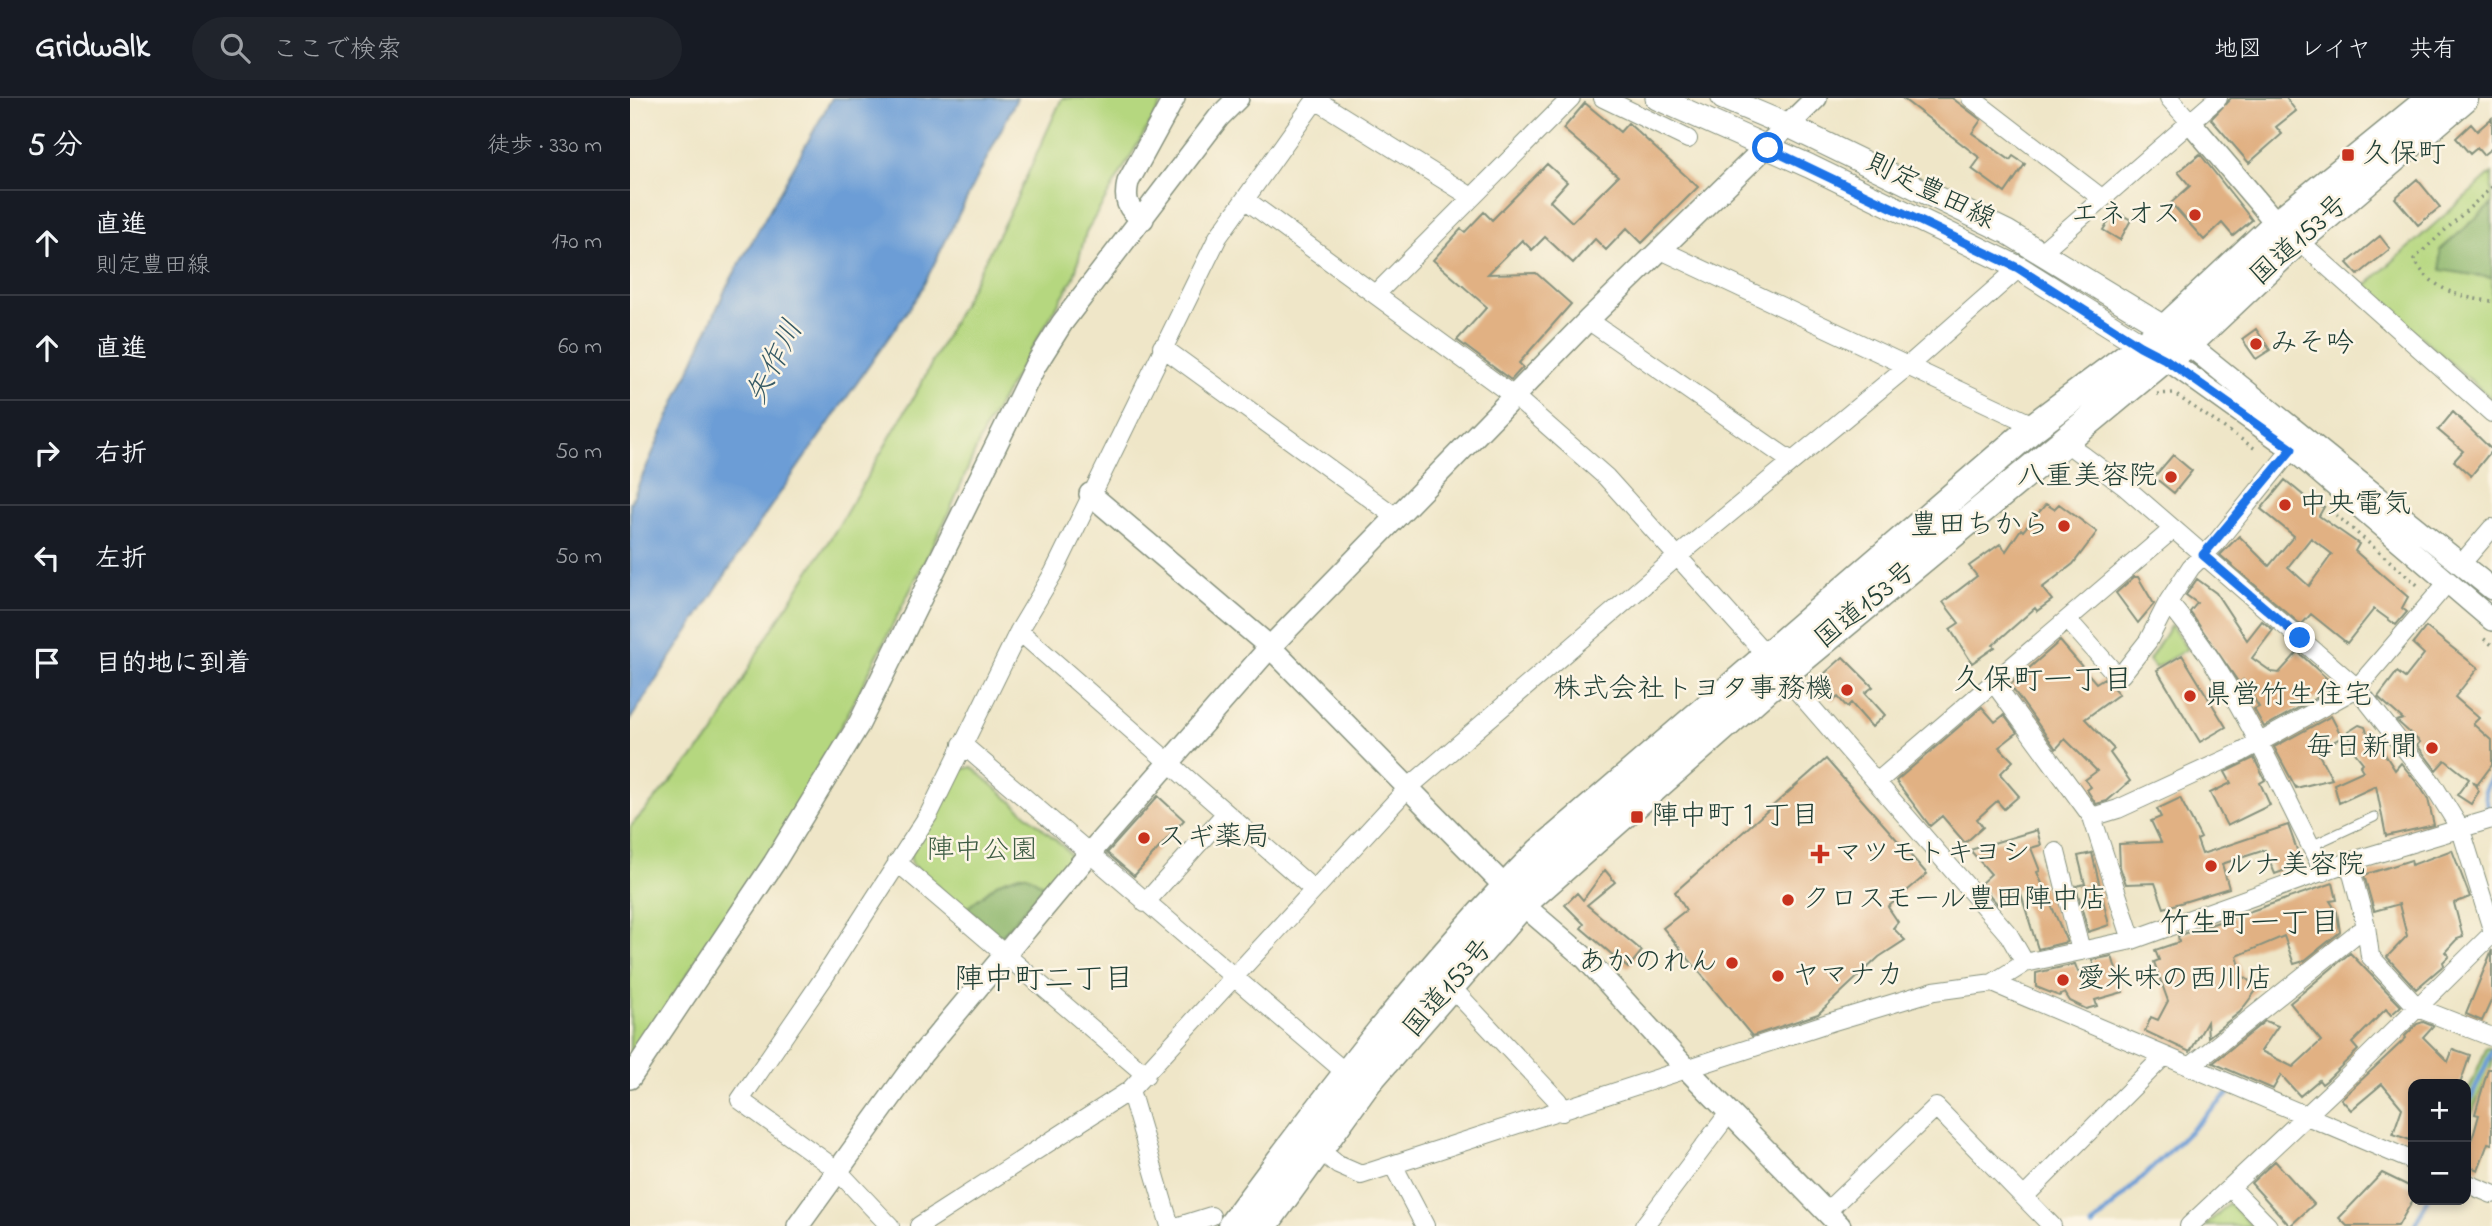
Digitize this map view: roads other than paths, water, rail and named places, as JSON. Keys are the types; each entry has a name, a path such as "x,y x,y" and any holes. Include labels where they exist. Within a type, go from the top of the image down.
{"highway":[{"name":"国道153号","path":"1775,665 2065,442 2432,98"},
{"name":"国道153号","path":"2288,232 2464,98"},
{"name":"国道153号","path":"1222,1221 1346,1073 1514,895 1775,665 2035,425 2140,346 2173,343"},
{"name":"国道153号","path":"1263,1226 1368,1081 1451,987 1514,895"}],"main road":[{"name":"則定豊田線","path":"1657,98 2018,268 2140,346"},
{"name":"則定豊田線","path":"1723,98 1789,126 2007,232 2173,343"}],"street":[{"path":"1143,219 1132,212 1128,205 1125,194 1128,182 1174,98"},
{"path":"630,1078 775,863 859,724 1035,366 1062,323 1219,117 1238,98"},
{"path":"1376,294 1470,196 1571,98"},
{"path":"1603,98 1688,139"},
{"path":"798,1226 922,1054 1004,953 1270,648 1588,320 1731,179 1768,148 1816,98"},
{"path":"1971,98 2101,197"},
{"path":"2169,98 2288,232 2492,413"},
{"path":"2040,252 2218,98"},
{"path":"890,1226 837,1170 740,1100 823,979 929,814 1019,631 1054,572 1218,237 1316,99 1470,196"},
{"path":"1246,200 1515,397 1606,477 1775,665 2009,935 2025,963"},
{"path":"1659,249 2035,425"},
{"path":"919,1226 1130,1090 1408,788 1678,556 1909,365 2018,268"},
{"path":"1588,320 1791,461"},
{"path":"2173,343 2285,456 2448,582 2487,629"},
{"path":"2173,343 2462,563 2492,589"},
{"path":"1162,347 1396,517"},
{"path":"2065,442 2124,486 2357,688 2432,783 2461,830 2492,932 2418,1008 2189,1226"},
{"path":"2068,620 2113,671 2122,674 2148,641 2176,585 2285,456"},
{"path":"1090,494 1270,648 1514,895 1585,958 1686,1068 1833,1219 1936,1107 2052,1226"},
{"path":"2462,563 2492,528"},
{"path":"1877,782 2173,529"},
{"path":"2092,817 2118,809 2259,744 2357,688 2448,582"},
{"path":"2168,602 2195,633 2259,744 2324,872"},
{"path":"1019,631 1314,890"},
{"path":"1994,683 2092,817 2132,940"},
{"path":"962,744 1234,980 1346,1073"},
{"path":"1145,903 1226,813"},
{"path":"1317,1148 1338,1165 1361,1175 1562,1112 1686,1068 1708,1064 1831,1022 1934,991 1993,983 2025,963 2132,940 2349,862 2492,819"},
{"path":"2056,852 2081,951"},
{"path":"898,862 1146,1075"},
{"path":"2349,862 2366,926 2370,956 2418,1008 2492,1037"},
{"path":"2191,1066 2366,926"},
{"path":"1993,983 2408,1159"},
{"path":"1451,987 1558,1101 1562,1112"},
{"path":"2024,1197 2164,1056"},
{"path":"1130,1090 1170,1226"},
{"path":"1644,1226 1729,1113"},
{"path":"1393,1165 1425,1226"},
{"path":"2471,1185 2492,1194"},
{"path":"2230,1187 2268,1226"},
{"path":"1179,1226 1222,1221"}],"lane":[{"path":"2311,846 2374,817"}],"water":[{"name":"矢作川","path":"832,98 1017,98 919,294 764,516 630,720 630,504 726,288"}],"waterway":[{"path":"2488,811 2485,790 2492,775"},
{"path":"2471,1099 2492,1051"},
{"path":"2092,1226 2228,1094"},
{"path":"2415,1226 2425,1205"}],"place":[{"name":"久保町","path":"2348,155"},
{"name":"エネオス","path":"2195,215"},
{"name":"みそ吟","path":"2256,344"},
{"name":"八重美容院","path":"2171,477"},
{"name":"中央電気","path":"2285,505"},
{"name":"豊田ちから","path":"2064,526"},
{"name":"株式会社トヨタ事務機","path":"1847,690"},
{"name":"県営竹生住宅","path":"2190,696"},
{"name":"毎日新聞","path":"2432,748"},
{"name":"陣中町１丁目","path":"1637,817"},
{"name":"スギ薬局","path":"1144,838"},
{"name":"マツモトキヨシ","path":"1820,854"},
{"name":"ルナ美容院","path":"2211,866"},
{"name":"クロスモール豊田陣中店","path":"1788,900"},
{"name":"あかのれん","path":"1732,963"},
{"name":"ヤマナカ","path":"1778,976"},
{"name":"愛米味の西川店","path":"2063,980"}],"district":[{"name":"久保町一丁目","path":"2043,682"},
{"name":"竹生町一丁目","path":"2250,925"},
{"name":"陣中町二丁目","path":"1044,981"}],"park label":[{"name":"陣中公園","path":"982,851"}]}
